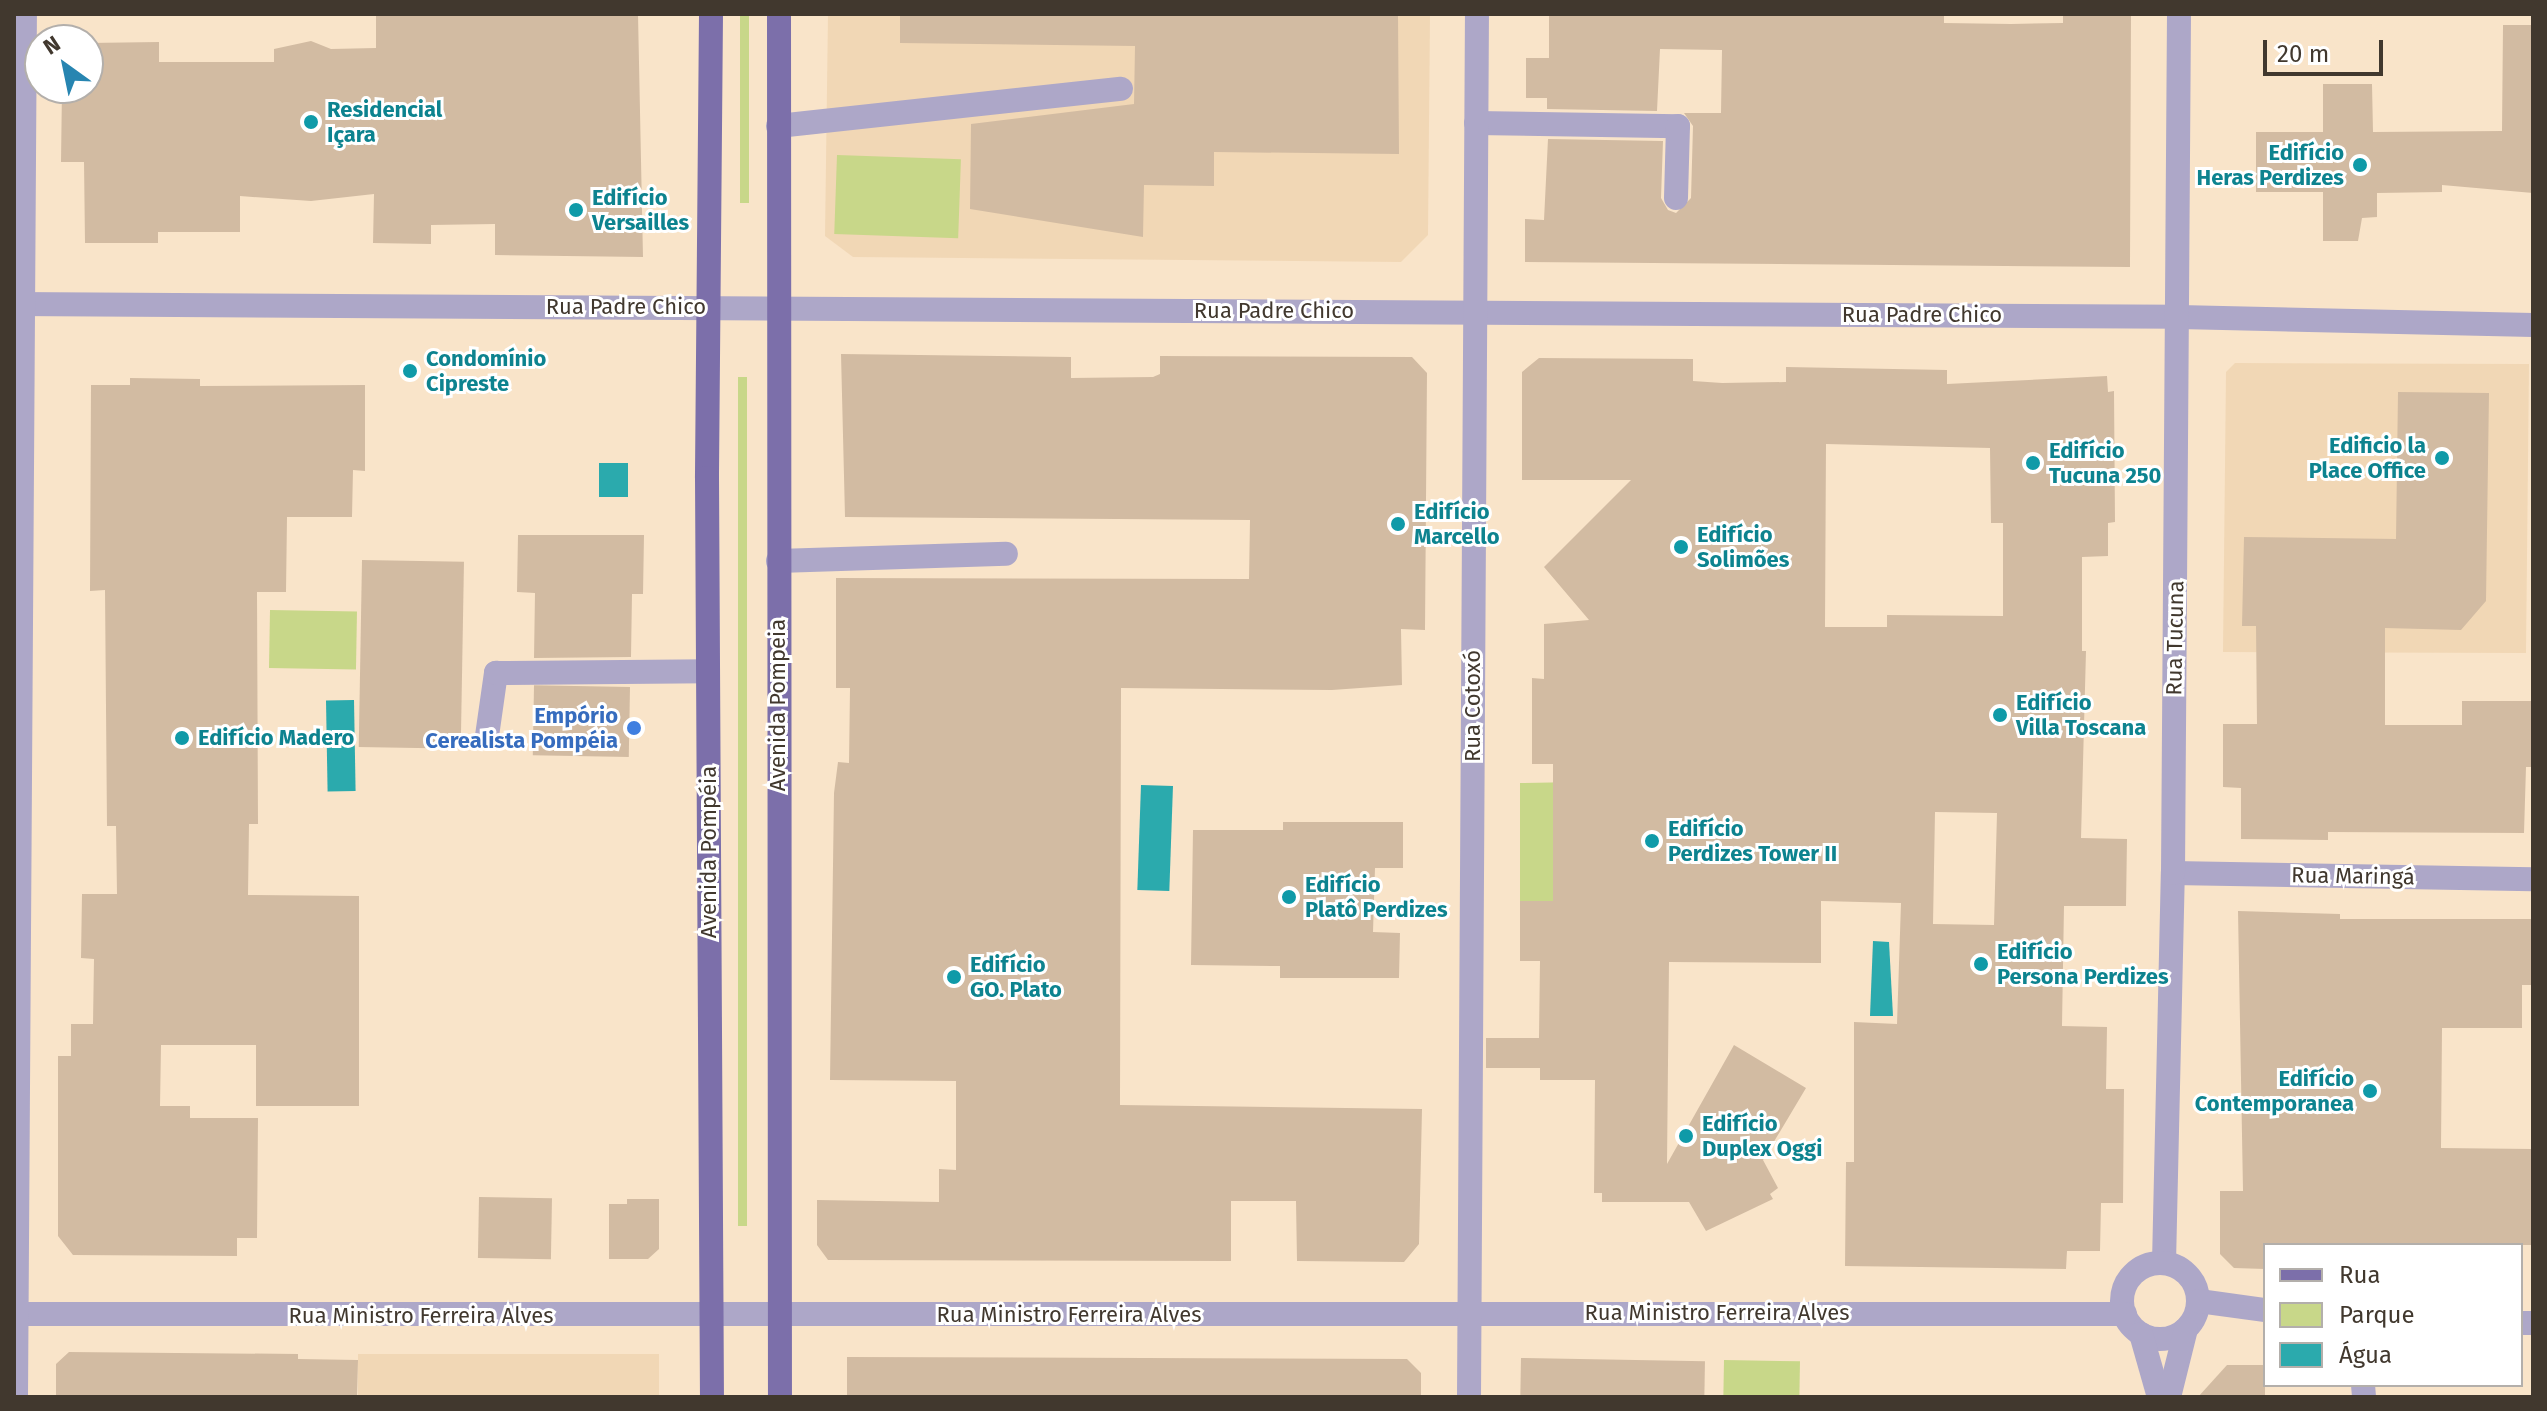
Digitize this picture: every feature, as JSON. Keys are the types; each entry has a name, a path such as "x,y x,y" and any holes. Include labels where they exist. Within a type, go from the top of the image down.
{"main road":[{"path":"709,307 711,14"},
{"name":"Avenida Pompeia","path":"779,14 776,308 780,1397"},
{"name":"Avenida Pompéia","path":"709,307 712,1397"}],"street":[{"path":"16,1397 20,304 25,14"},
{"name":"Rua Cotoxó","path":"1469,1397 1477,14"},
{"name":"Rua Tucuna","path":"2164,1263 2173,873 2179,14"},
{"path":"778,126 1121,89"},
{"path":"1476,123 1678,126 1676,198"},
{"name":"Rua Padre Chico","path":"20,304 2179,317 2533,325"},
{"path":"778,561 1006,554"},
{"path":"487,736 496,673 708,671"},
{"name":"Rua Maringá","path":"2173,873 2533,879"},
{"path":"2159,1397 2141,1334 2125,1314 2122,1301 2130,1277 2164,1263 2186,1273 2199,1301 2186,1329 2169,1397"},
{"path":"2199,1301 2263,1310"},
{"name":"Rua Ministro Ferreira Alves","path":"15,1314 713,1317 2125,1314"},
{"path":"2141,1334 2172,1337 2186,1329"}],"shaded area":[{"path":"828,14 1430,14 1428,235 1401,262 853,257 825,236"},
{"path":"2235,363 2529,364 2526,653 2223,652 2226,372"},
{"path":"358,1354 659,1354 659,1397 358,1397"}],"green space":[{"path":"740,14 749,14 749,203 740,203"},
{"path":"837,155 961,159 958,238 834,234"},
{"path":"738,377 747,377 747,1226 738,1226"},
{"path":"270,610 357,612 356,670 269,668"},
{"path":"1577,782 1553,821 1553,862 1577,901 1520,901 1520,783"},
{"path":"1724,1360 1800,1361 1799,1397 1723,1397"}],"water":[{"path":"599,463 628,463 628,497 599,497"},
{"path":"326,700 354,700 356,791 328,791"},
{"path":"1141,785 1173,786 1169,891 1137,890"},
{"path":"1873,941 1889,942 1893,1016 1870,1016"}],"building":[{"path":"376,14 638,14 643,257 495,255 495,224 431,225 431,244 373,243 374,194 311,201 240,196 240,232 158,232 158,243 85,243 84,162 61,162 62,104 104,104 104,43 159,42 159,62 274,62 274,49 311,41 331,49 376,48"},
{"path":"900,14 1398,14 1399,154 1214,152 1214,186 1144,185 1143,237 970,209 971,124 1134,104 1135,46 900,43"},
{"path":"1549,14 1944,14 1944,23 2011,24 2063,23 2063,14 2131,14 2130,267 1525,262 1525,219 1544,220 1548,139 1663,141 1661,198 1668,210 1676,213 1691,198 1693,126 1684,113 1721,113 1722,50 1660,49 1657,111 1547,109 1547,98 1526,98 1526,58 1549,58"},
{"path":"2503,25 2533,25 2533,193 2442,185 2442,192 2377,193 2377,217 2362,218 2358,241 2323,241 2323,192 2256,192 2256,132 2323,132 2323,84 2372,84 2373,132 2502,131"},
{"path":"841,354 1071,357 1071,378 1153,377 1160,374 1160,356 1412,357 1427,373 1425,630 1401,629 1402,685 1332,690 1121,688 1120,1105 1422,1109 1419,1244 1404,1262 1297,1261 1296,1201 1231,1201 1231,1261 828,1260 817,1245 817,1200 939,1202 939,1169 956,1170 956,1081 830,1080 834,793 838,762 849,763 850,688 836,688 836,578 1249,579 1250,520 845,517"},
{"path":"1539,358 1693,359 1693,381 1722,383 1786,382 1786,367 1947,370 1947,384 2107,376 2108,392 2114,391 2115,522 2108,523 2108,556 2082,557 2082,651 2086,651 2081,838 2127,839 2126,906 2064,906 2062,1026 2107,1027 2106,1089 2124,1089 2123,1203 2101,1203 2100,1251 2067,1251 2066,1269 1845,1266 1846,1162 1854,1162 1854,1022 1897,1024 1901,903 1821,901 1821,963 1669,962 1667,1164 1734,1045 1806,1088 1763,1160 1778,1188 1770,1194 1773,1199 1706,1231 1689,1202 1602,1202 1602,1193 1594,1193 1595,1080 1540,1080 1540,1068 1486,1068 1486,1038 1539,1038 1540,961 1520,961 1520,901 1553,901 1553,764 1532,764 1532,678 1544,679 1544,624 1589,620 1544,567 1631,480 1522,480 1522,372","holes":["1826,444 1990,448 1991,523 2003,523 2003,616 1887,615 1887,627 1825,627","1935,812 1997,813 1994,925 1933,924"]},
{"path":"130,378 200,379 200,386 365,385 365,471 353,470 352,517 287,517 286,592 257,592 258,824 249,824 248,895 359,896 359,1106 256,1106 256,1045 161,1045 160,1106 190,1106 190,1118 258,1118 257,1238 237,1238 237,1256 73,1255 58,1236 58,1056 71,1056 71,1024 93,1024 94,959 81,958 82,894 117,894 116,826 107,826 105,590 90,591 91,385 130,385"},
{"path":"2398,392 2489,393 2486,601 2461,630 2385,628 2385,725 2462,725 2462,701 2533,701 2533,767 2526,767 2524,833 2328,832 2328,840 2241,839 2241,788 2223,787 2223,724 2257,724 2256,626 2242,626 2244,537 2396,539"},
{"path":"518,535 644,535 643,594 632,594 631,657 534,658 535,593 517,592"},
{"path":"362,560 464,562 461,749 359,747"},
{"path":"534,685 630,687 629,757 533,755"},
{"name":"Edifício Platô Perdizes","path":"1283,822 1403,822 1403,868 1375,868 1373,932 1400,933 1399,978 1280,978 1280,966 1191,965 1193,830 1283,830"},
{"path":"2238,911 2340,914 2340,919 2533,919 2533,985 2522,985 2522,1028 2442,1028 2441,1148 2532,1149 2533,1245 2263,1243 2263,1269 2234,1268 2220,1254 2220,1191 2243,1191"},
{"path":"479,1197 552,1198 551,1259 478,1258"},
{"path":"627,1199 659,1199 659,1249 648,1259 609,1259 609,1204 627,1204"},
{"path":"69,1352 298,1354 298,1359 358,1360 357,1397 56,1397 56,1364"},
{"path":"847,1357 1407,1359 1421,1373 1421,1397 847,1397"},
{"path":"1521,1358 1705,1361 1704,1397 1520,1397"},
{"path":"2227,1365 2263,1365 2265,1397 2198,1397"}],"place":[{"name":"Residencial Içara","path":"311,122"},
{"name":"Edifício Heras Perdizes","path":"2360,165"},
{"name":"Edifício Versailles","path":"576,210"},
{"name":"Condomínio Cipreste","path":"410,371"},
{"name":"Edificio la Place Office","path":"2442,458"},
{"name":"Edifício Tucuna 250","path":"2033,463"},
{"name":"Edifício Marcello","path":"1398,524"},
{"name":"Edifício Solimões","path":"1681,547"},
{"name":"Edifício Villa Toscana","path":"2000,715"},
{"name":"Empório Cerealista Pompéia","path":"634,728"},
{"name":"Edifício Madero","path":"182,738"},
{"name":"Edifício Perdizes Tower II","path":"1652,841"},
{"name":"Edifício Platô Perdizes","path":"1289,897"},
{"name":"Edifício Persona Perdizes","path":"1981,964"},
{"name":"Edifício GO. Plato","path":"954,977"},
{"name":"Edifício Contemporanea","path":"2370,1091"},
{"name":"Edifício Duplex Oggi","path":"1686,1136"}]}
